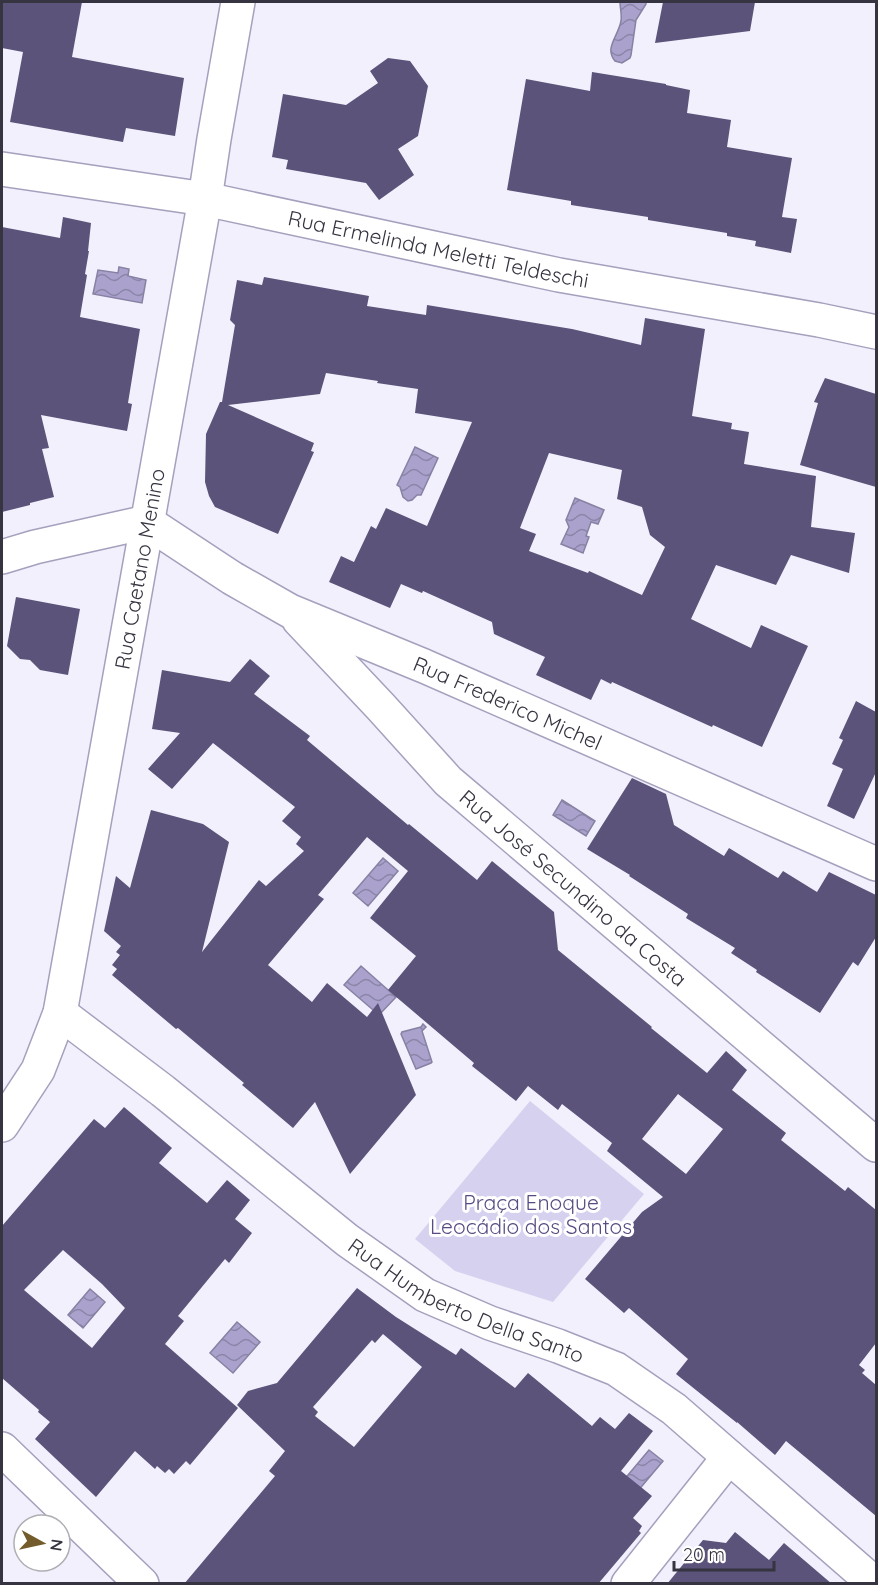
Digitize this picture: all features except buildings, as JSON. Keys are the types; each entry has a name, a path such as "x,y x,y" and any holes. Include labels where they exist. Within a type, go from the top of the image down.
{"street":[{"name":"Rua Caetano Menino","path":"2,1125 38,1070 60,1013 206,199 238,2"},
{"name":"Rua Ermelinda Meletti Teldeschi","path":"2,169 206,199 559,275 876,332"},
{"path":"2,557 35,547 147,522"},
{"name":"Rua Frederico Michel","path":"147,522 232,578 290,611 435,671 876,864"},
{"name":"Rua José Secundino da Costa","path":"290,611 448,781 876,1145"},
{"name":"Rua Humberto Della Santo","path":"60,1013 163,1091 347,1240 425,1295 490,1323 616,1369 674,1409 875,1584"},
{"path":"2,1449 141,1584"},
{"path":"628,1584 729,1457"}],"green space":[{"name":"Praça Enoque Leocádio dos Santos","path":"530,1101 644,1194 553,1302 455,1271 415,1239"}],"water":[{"path":"620,2 646,2 636,20 630,58 622,63 615,61 611,52 621,21"},
{"path":"119,267 129,269 128,276 146,280 142,303 93,294 98,270 118,273"},
{"path":"415,447 438,458 421,495 408,501 403,497 397,485"},
{"path":"575,498 604,510 598,524 591,522 586,536 589,537 583,553 561,544 569,527 566,520"},
{"path":"562,800 595,821 586,836 553,815"},
{"path":"383,858 398,871 368,906 353,893"},
{"path":"361,966 396,997 379,1015 344,985"},
{"path":"423,1024 426,1027 422,1031 432,1062 416,1069 401,1034 421,1027"},
{"path":"90,1289 105,1302 83,1328 68,1315"},
{"path":"237,1322 260,1342 233,1373 210,1353"},
{"path":"649,1450 663,1461 637,1492 623,1481"}]}
